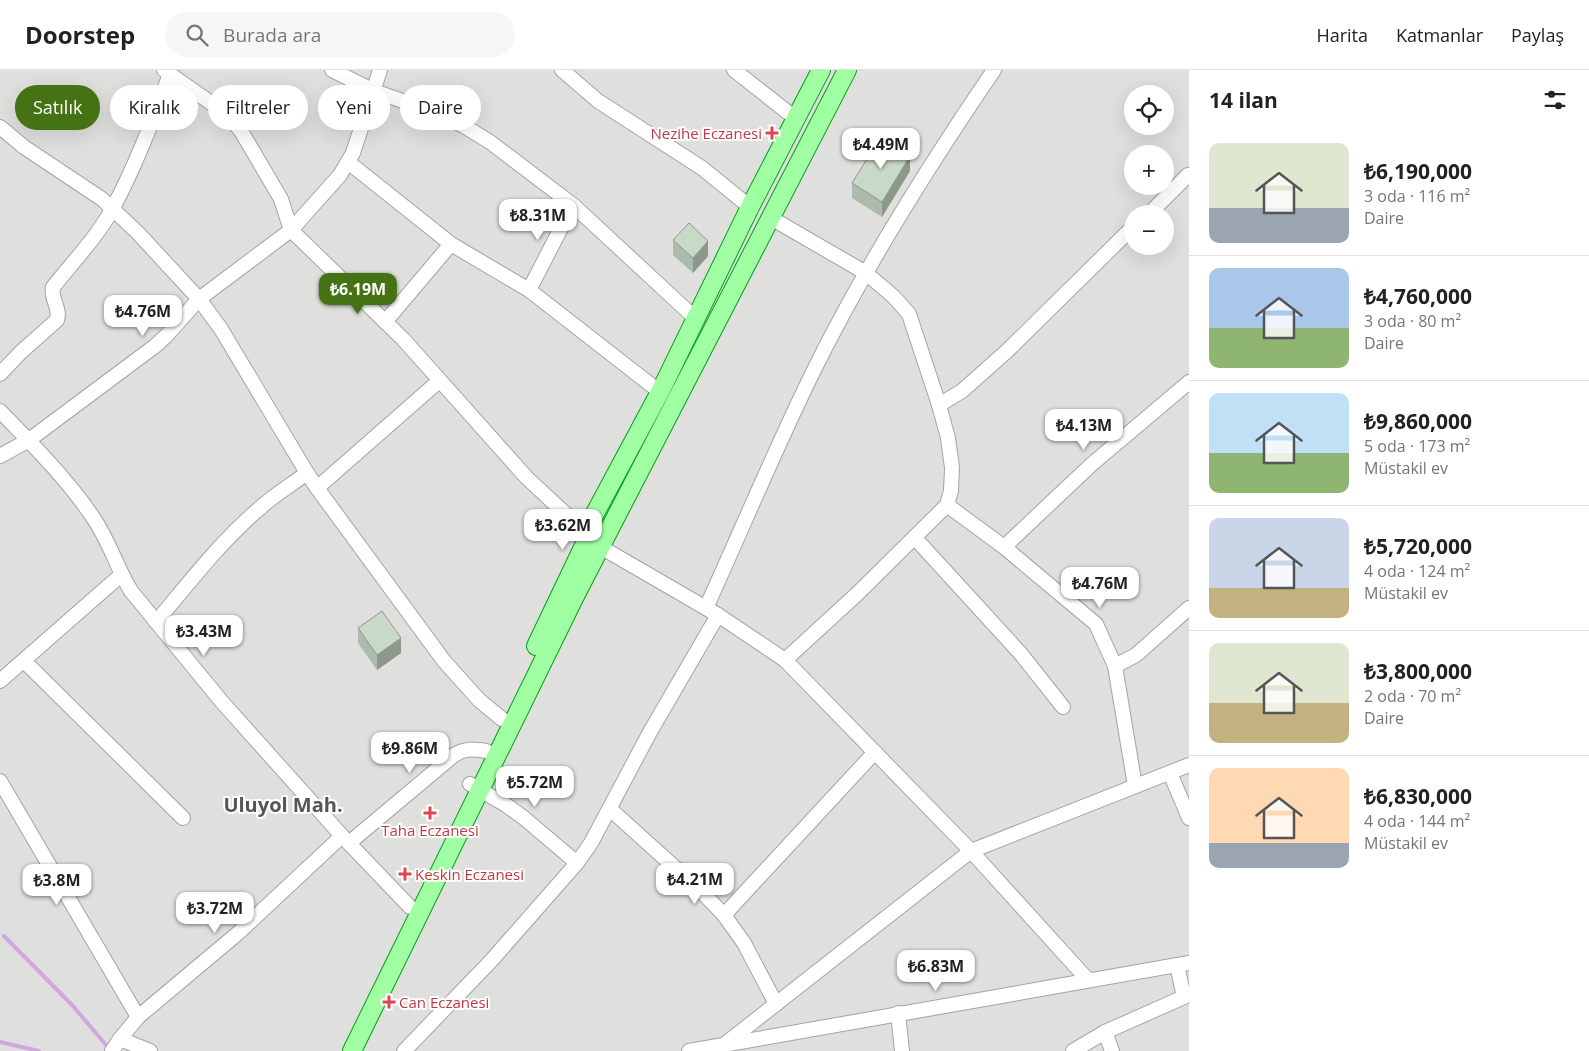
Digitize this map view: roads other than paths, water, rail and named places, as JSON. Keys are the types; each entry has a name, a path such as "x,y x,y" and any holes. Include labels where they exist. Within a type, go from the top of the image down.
{"main road":[{"path":"352,1051 695,318 821,70"},
{"path":"340,1051 410,907 475,787 486,751 591,539 771,218 847,70"}],"street":[{"path":"332,70 362,85"},
{"path":"376,85 380,70"},
{"path":"562,70 591,95 702,168 750,207"},
{"path":"734,70 795,118"},
{"path":"404,1051 490,962 577,863 591,843 712,611 811,376 866,273 934,158 994,70"},
{"path":"0,374 21,352 57,320 59,314 52,296 53,288 102,226 113,208 144,142 167,72 228,115 241,131 281,199 291,230 403,339 526,477 591,539 712,611 785,660 972,851 1088,980"},
{"path":"390,97 434,112 464,126 490,142 573,205 695,318"},
{"path":"0,127 24,147 88,189 113,208 198,299 221,329 317,488 444,661 479,700 502,719"},
{"path":"0,456 29,440 155,346 198,299 291,230 340,175 353,153 361,130"},
{"path":"348,162 450,244 529,290 660,392"},
{"path":"1158,205 1188,175"},
{"path":"529,290 573,205"},
{"path":"771,218 866,273 894,296 909,314 939,404 948,438 952,468 951,491 947,505 915,538 785,660"},
{"path":"939,404 962,391 1007,351 1124,236"},
{"path":"385,322 450,244"},
{"path":"317,488 439,381"},
{"path":"1004,547 1092,464 1189,382"},
{"path":"0,411 29,440 83,503 107,542 130,591 222,702 346,840 410,907"},
{"path":"156,622 198,571 238,528 261,507 307,473"},
{"path":"947,505 1004,547 1096,624 1115,666 1135,786"},
{"path":"915,538 1021,654 1063,707"},
{"path":"0,681 121,574"},
{"path":"1115,666 1136,655 1189,608"},
{"path":"24,661 183,818"},
{"path":"112,1051 138,1017 346,840 454,755 462,750 486,751"},
{"path":"724,915 875,752"},
{"path":"725,1044 972,851 1189,765"},
{"path":"1170,772 1189,818"},
{"path":"0,781 138,1017"},
{"path":"475,787 524,818 577,863"},
{"path":"610,809 702,892 724,915 744,943 776,1004"},
{"path":"689,1051 1183,964 1184,997 1105,1032 1073,1051"},
{"path":"898,1013 902,1051"},
{"path":"1105,1032 1112,1051"},
{"path":"120,1039 150,1051"}],"waterway":[{"path":"4,936 73,1006 106,1045"},
{"path":"0,1042 39,1051"}],"place":[{"name":"Nezihe Eczanesi","path":"772,133"},
{"name":"Taha Eczanesi","path":"430,813"},
{"name":"Keskin Eczanesi","path":"405,874"},
{"name":"Can Eczanesi","path":"389,1002"}],"district":[{"name":"Uluyol Mah.","path":"283,804"}]}
